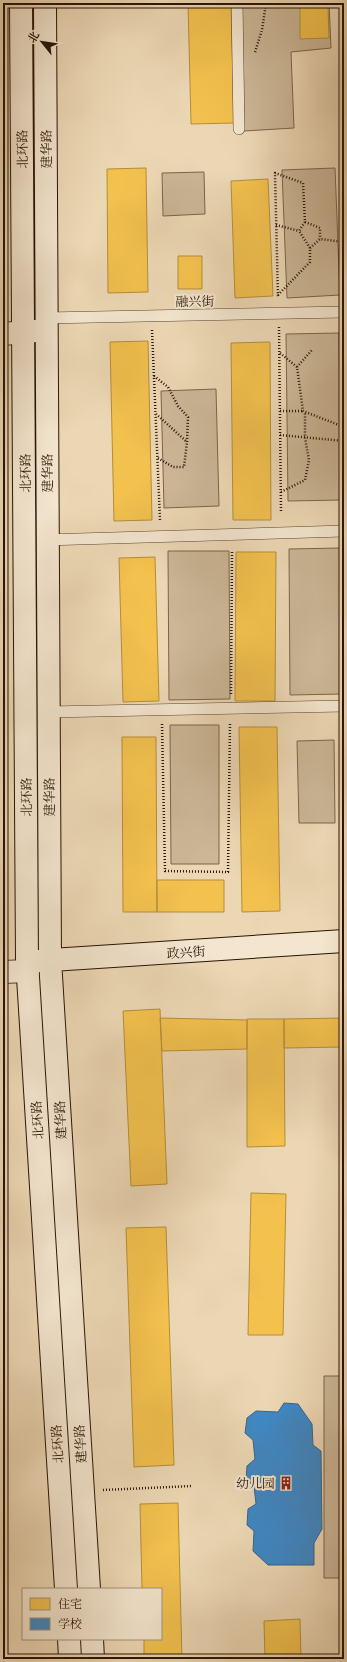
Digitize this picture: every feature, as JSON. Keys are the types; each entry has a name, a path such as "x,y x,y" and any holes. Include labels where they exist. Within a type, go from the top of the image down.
{"street":[{"name":"北环路","path":"20,3 13,333 25,542 28,966 66,1588"},
{"name":"建华路","path":"45,3 50,960 88,1588"},
{"path":"13,333 46,324"},
{"name":"政兴街","path":"3,972 50,960 344,941"},
{"path":"69,1640 70,1659"},
{"path":"92,1640 93,1659"}],"lane":[{"path":"237,3 239,129"},
{"name":"融兴街","path":"46,324 152,316 344,312"},
{"path":"25,542 48,540 344,531"},
{"path":"49,712 344,706"}],"path":[{"path":"254,55 262,30 266,3"},
{"path":"342,165 344,252"},
{"path":"281,512 280,352 275,174 303,183 304,222 299,231"},
{"path":"304,222 320,228 320,239 310,248"},
{"path":"276,225 299,231 310,248 310,262 278,295"},
{"path":"320,239 344,242"},
{"path":"152,316 160,520"},
{"path":"297,367 312,350"},
{"path":"280,352 297,367 304,411 305,438 309,460 305,480 281,492"},
{"path":"154,376 168,387 178,406 188,417 184,467 173,467 158,458"},
{"path":"280,411 304,411 344,427"},
{"path":"156,414 187,442"},
{"path":"280,435 344,441"},
{"path":"161,710 165,871 228,872 232,551"},
{"path":"83,1492 192,1486"}],"shaded area":[{"path":"242,3 329,3 331,48 291,52 294,128 244,131"},
{"path":"335,168 340,295 287,298 282,170"},
{"path":"204,172 205,214 163,216 162,173"},
{"path":"339,333 341,500 288,501 286,334"},
{"path":"216,389 219,506 164,508 161,391"},
{"path":"341,548 342,694 290,695 289,549"},
{"path":"168,551 229,551 230,699 169,700"},
{"path":"170,725 219,725 219,864 171,864"},
{"path":"334,740 335,823 299,823 297,741"},
{"path":"324,1376 344,1376 344,1578 324,1578"}],"building: 住宅":[{"path":"188,3 231,3 234,123 191,124"},
{"path":"300,6 328,6 329,38 300,39"},
{"path":"146,168 148,292 108,293 107,169"},
{"path":"268,179 273,296 235,298 231,181"},
{"path":"178,256 202,256 202,289 178,289"},
{"path":"148,341 152,520 114,521 110,342"},
{"path":"270,342 271,520 233,520 231,343"},
{"path":"236,552 276,552 275,701 235,701"},
{"path":"155,557 159,701 123,702 119,558"},
{"path":"239,727 277,727 280,911 242,912"},
{"path":"122,737 156,737 157,912 123,912"},
{"path":"157,880 224,880 224,912 157,912"},
{"path":"160,1009 167,1184 131,1186 123,1011"},
{"path":"160,1018 247,1020 247,1049 162,1051"},
{"path":"344,1018 344,1047 284,1048 284,1019"},
{"path":"247,1019 284,1019 285,1146 247,1147"},
{"path":"251,1193 286,1194 283,1335 248,1335"},
{"path":"166,1227 174,1465 134,1467 126,1228"},
{"path":"178,1503 182,1659 144,1659 144,1640 162,1640 162,1588 142,1588 140,1504"},
{"path":"300,1619 301,1659 265,1659 264,1621"}],"building: 学校":[{"name":"幼儿园","path":"284,1403 298,1404 312,1424 313,1445 321,1451 322,1529 314,1543 314,1565 268,1565 253,1551 254,1531 247,1525 248,1509 256,1504 254,1486 246,1480 247,1466 255,1459 253,1440 245,1433 247,1418 256,1411 278,1412"}],"place":[{"name":"幼儿园","path":"286,1483"}]}
